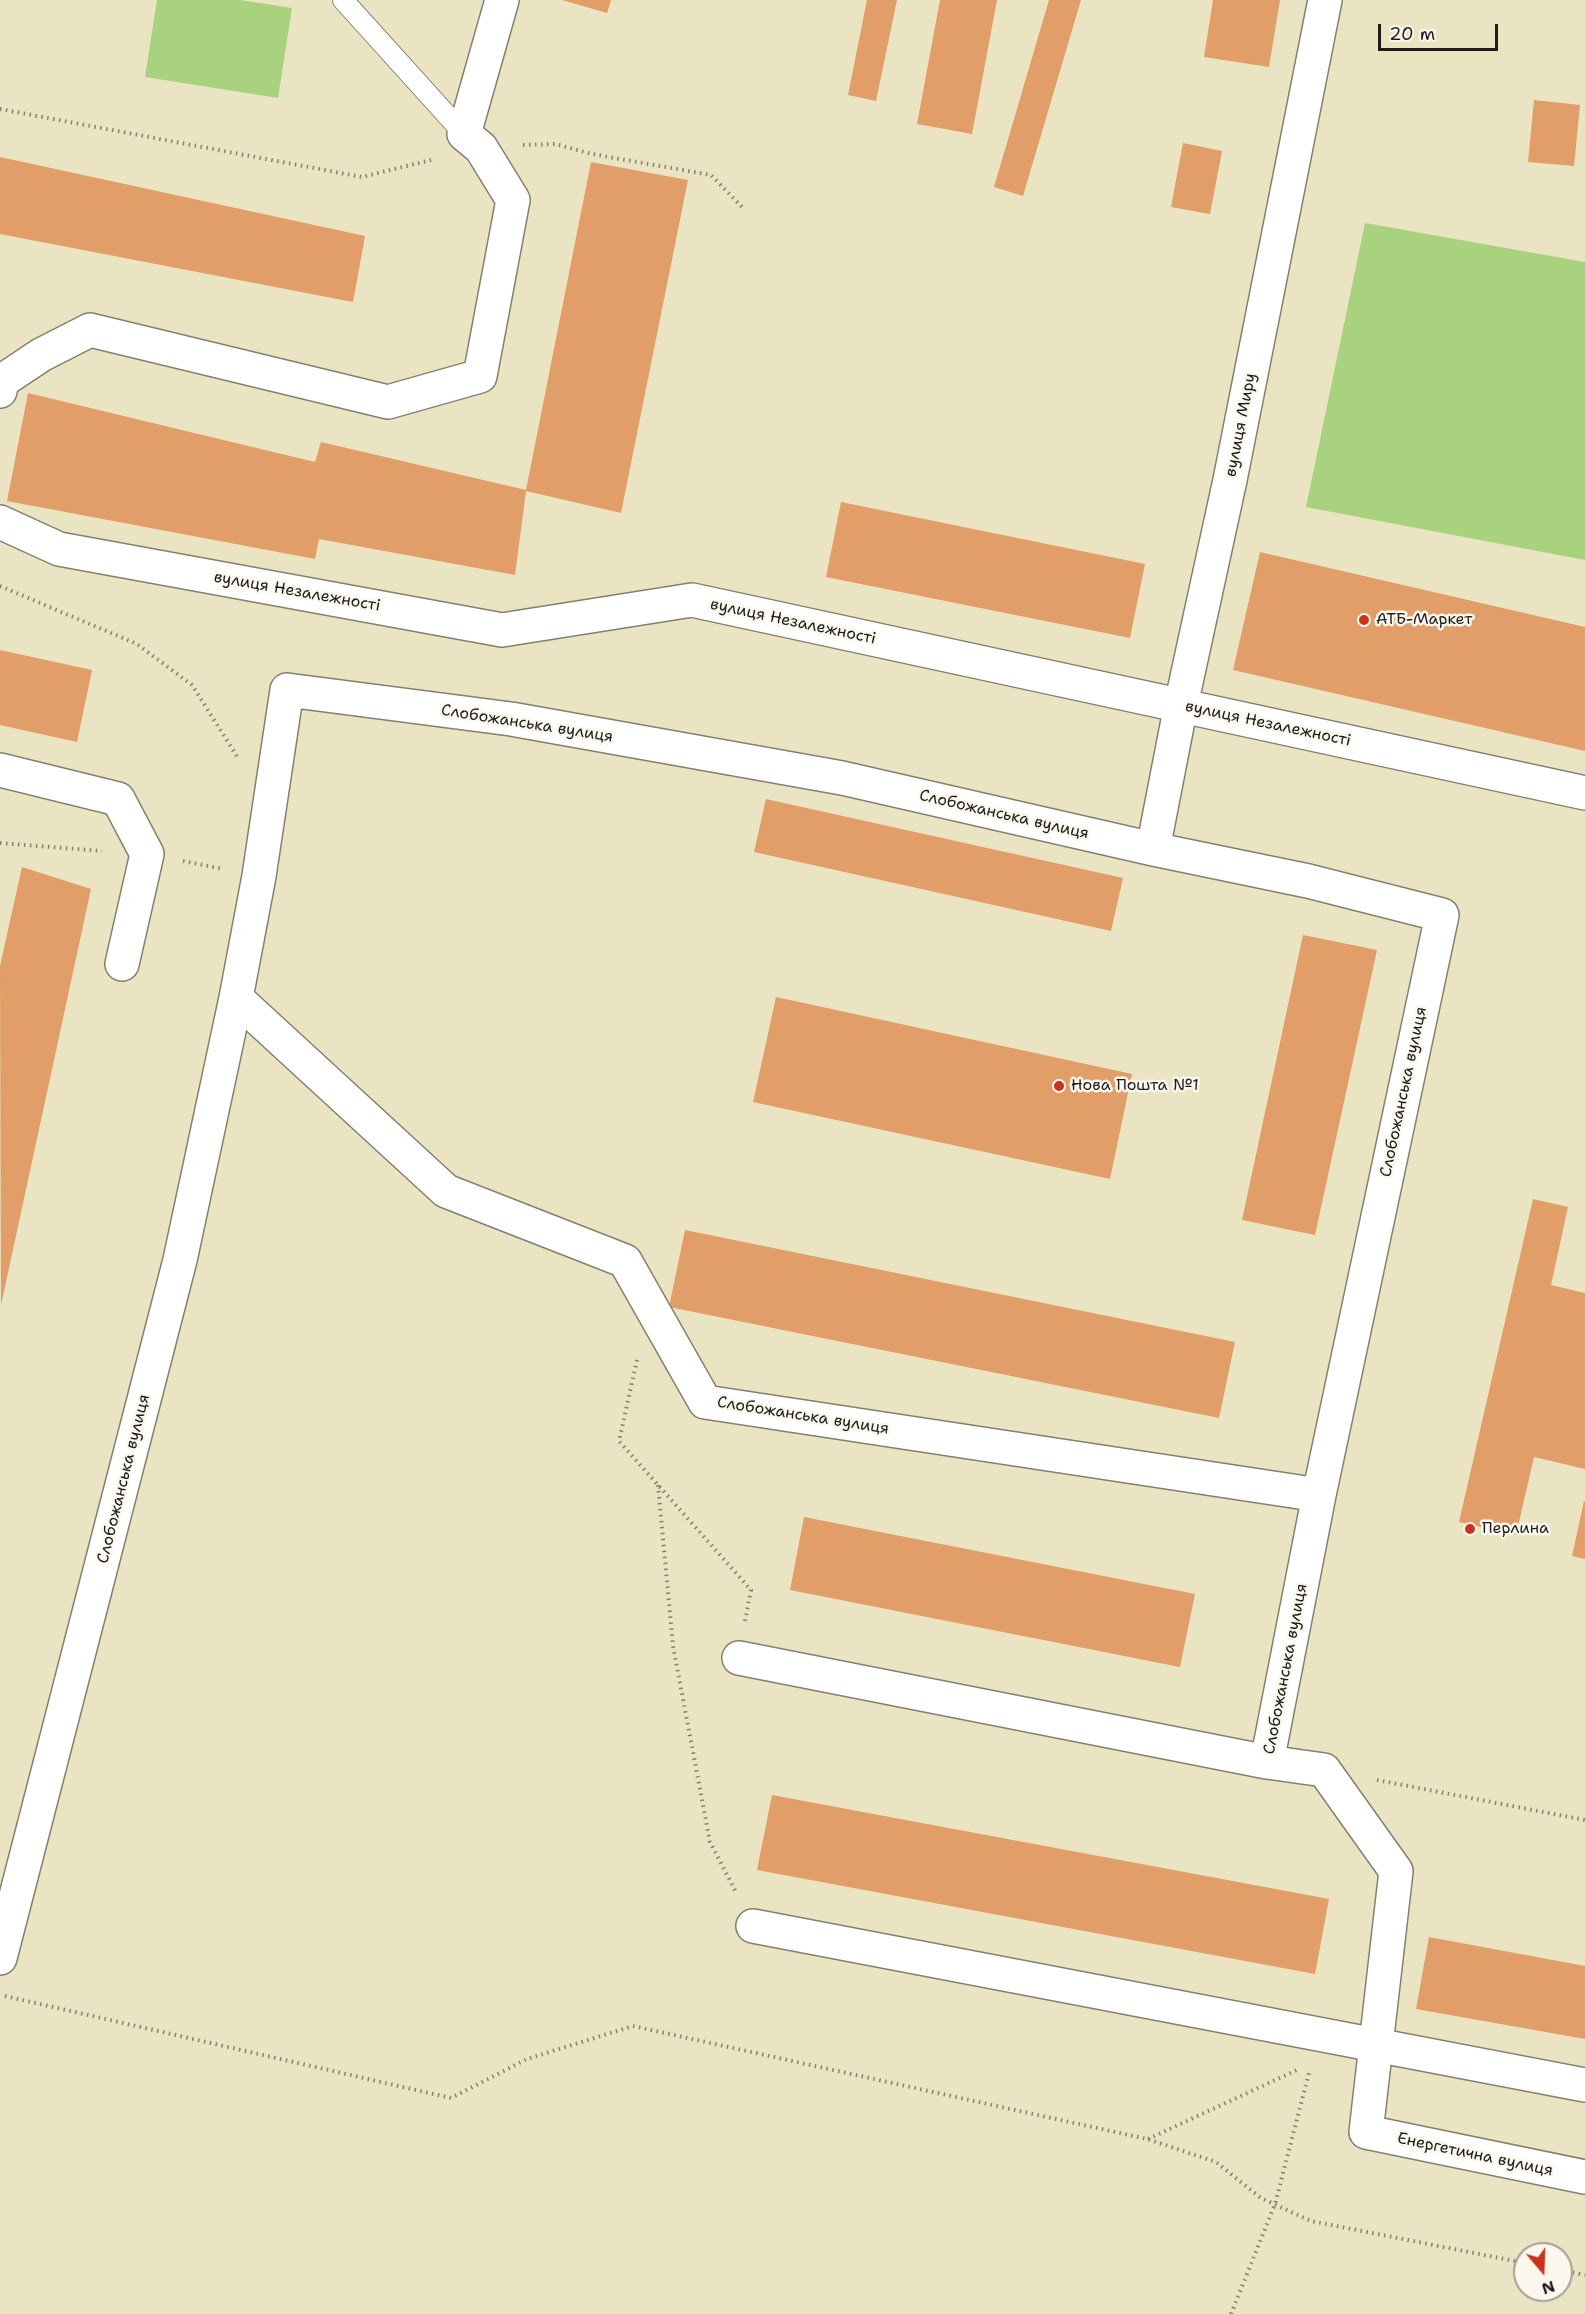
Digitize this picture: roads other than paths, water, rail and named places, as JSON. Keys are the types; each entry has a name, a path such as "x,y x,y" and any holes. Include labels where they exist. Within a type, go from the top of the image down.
{"street":[{"path":"0,391 2,381 41,355 90,330 388,402 480,376 513,200 472,141 502,0"},
{"name":"вулиця Миру","path":"1153,849 1181,705 1230,480 1325,0"},
{"name":"вулиця Незалежності","path":"0,522 59,549 502,630 692,600 1585,793"},
{"name":"Слобожанська вулиця","path":"0,1958 180,1260 236,998 259,876 286,690 511,719 831,776 1153,849 1308,881 1442,915 1319,1495 1268,1762 1324,1770 1396,1871 1366,2132"},
{"path":"0,770 118,799 147,854 122,964"},
{"name":"Слобожанська вулиця","path":"236,998 446,1191 625,1261 705,1402 1319,1495"},
{"path":"739,1658 1268,1762"},
{"path":"753,1926 1585,2085"},
{"name":"Енергетична вулиця","path":"1366,2132 1585,2178"}],"lane":[{"path":"343,0 472,141"}],"place":[{"name":"АТБ-Маркет","path":"1364,620"},
{"name":"Нова Пошта №1","path":"1059,1086"},
{"name":"Перлина","path":"1470,1529"}]}
